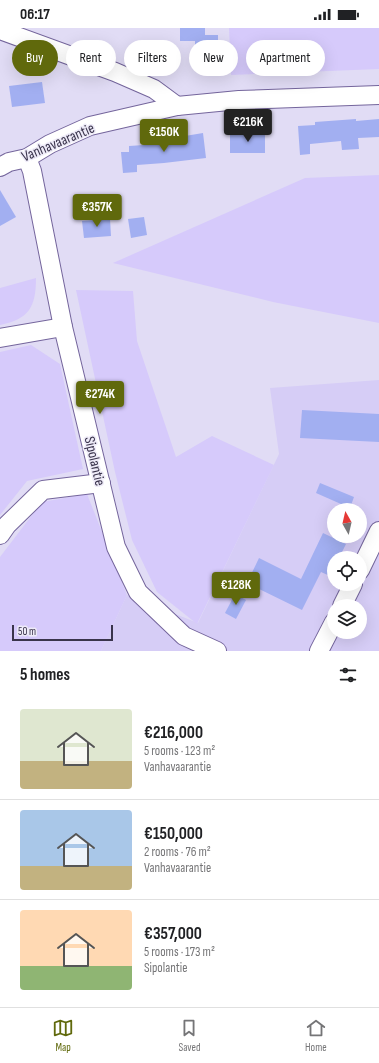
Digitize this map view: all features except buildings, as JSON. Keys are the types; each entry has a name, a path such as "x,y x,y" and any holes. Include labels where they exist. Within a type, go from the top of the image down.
{"street":[{"path":"0,30 115,72 154,90 176,106"},
{"name":"Vanhavaarantie","path":"0,167 9,162 27,158 50,144 90,126 176,106 239,100 379,95"},
{"name":"Sipolantie","path":"27,158 32,171 63,327 116,547 138,592 184,636 217,651"},
{"path":"0,338 63,327"},
{"path":"0,535 43,490 101,483"},
{"path":"367,556 379,531"},
{"path":"319,651 327,636"}],"shaded area":[{"path":"229,28 379,28 379,69 325,71 325,40 246,40 246,74 238,75 238,40 230,40"},
{"path":"379,175 379,323 273,302 113,263 305,178"},
{"path":"36,278 36,288 29,310 18,319 0,325 0,288"},
{"path":"76,290 133,291 137,341 176,457 212,436 274,465 197,624 157,592 132,540 115,472"},
{"path":"31,345 60,364 83,469 27,481 0,515 0,352"},
{"path":"379,380 379,651 101,651 127,595 198,623 279,454 270,388"},
{"path":"87,494 127,595 101,651 0,651 0,557 42,502"}]}
